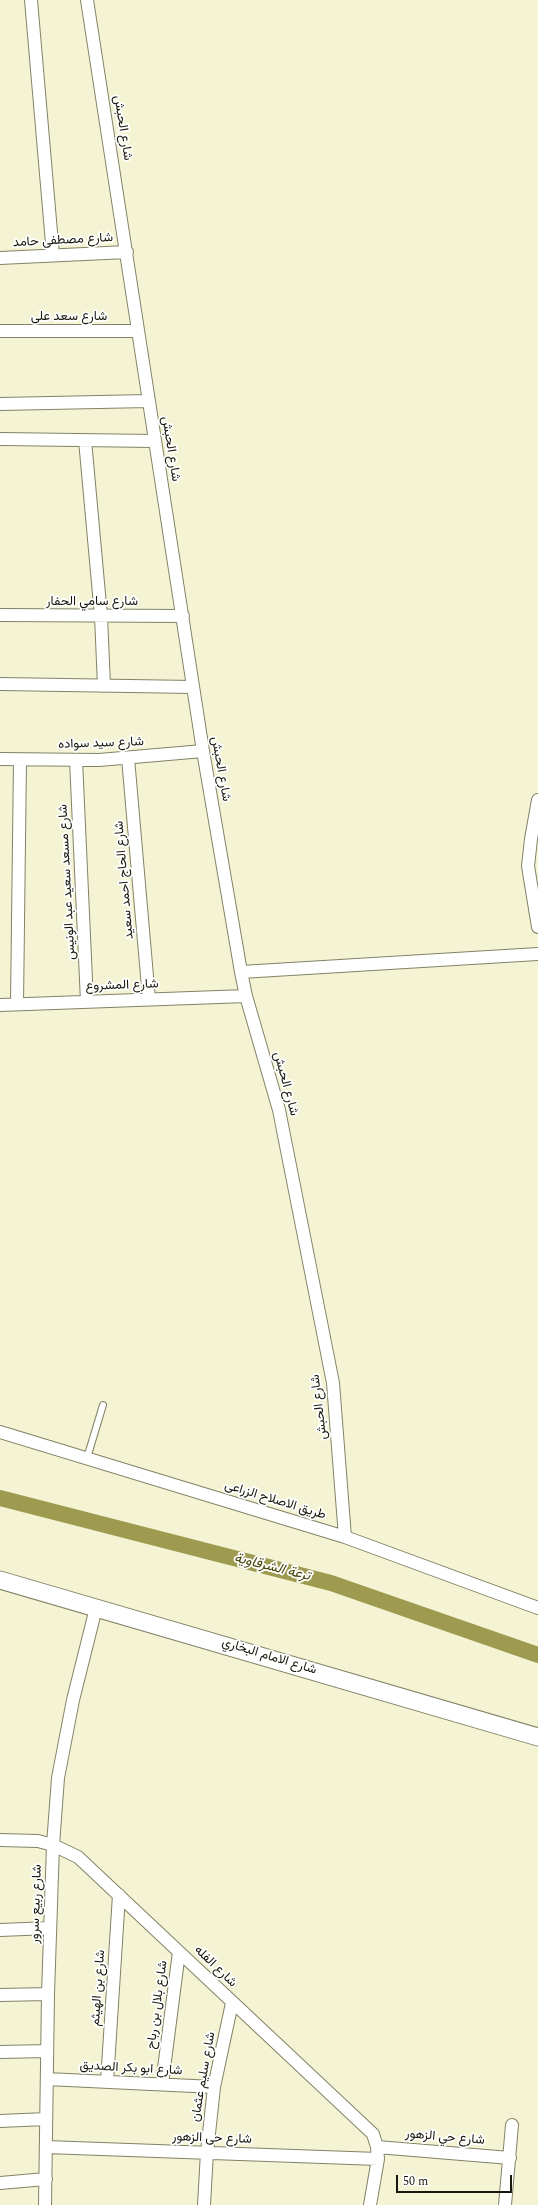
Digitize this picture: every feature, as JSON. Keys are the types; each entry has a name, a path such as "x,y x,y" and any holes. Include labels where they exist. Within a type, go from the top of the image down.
{"street":[{"path":"31,0 53,255"},
{"name":"شارع الحبش","path":"87,0 203,751 241,972 246,996 279,1110 333,1383 345,1537"},
{"name":"شارع مصطفى حامد","path":"0,258 127,252"},
{"name":"شارع سعد على","path":"0,331 138,331"},
{"path":"0,404 148,401"},
{"path":"0,439 155,441"},
{"path":"85,440 101,616 104,686"},
{"name":"شارع سامي الحفار","path":"0,615 183,616"},
{"path":"0,684 193,687"},
{"name":"شارع سيد سواده","path":"0,759 76,760 128,758 203,751"},
{"name":"شارع الحاج احمد سعيد","path":"128,758 149,999"},
{"path":"17,1004 20,760"},
{"name":"شارع مسعد سعيد عبد الونيس","path":"76,760 87,1002"},
{"path":"538,800 528,866 538,927"},
{"path":"241,972 538,954"},
{"name":"شارع المشروع","path":"0,1005 246,996"},
{"name":"طريق الاصلاح الزراعى","path":"0,1432 345,1537 538,1608"},
{"name":"شارع الامام البخاري","path":"0,1580 220,1642 538,1737"},
{"name":"شارع ربيع سرور","path":"45,2205 50,1928 58,1778 73,1700 96,1608"},
{"name":"شارع الفله","path":"0,1840 38,1841 54,1844 78,1857 373,2134 378,2153"},
{"name":"شارع بن الهيثم","path":"107,2082 119,1895"},
{"path":"0,1930 50,1928"},
{"name":"شارع بلال بن رباح","path":"162,2084 179,1952"},
{"path":"0,1995 48,1994"},
{"name":"شارع سليم عثمان","path":"204,2205 206,2152 214,2087 232,2003"},
{"path":"0,2052 47,2051"},
{"name":"شارع ابو بكر الصديق","path":"47,2079 214,2087"},
{"path":"0,2121 46,2119"},
{"path":"505,2205 512,2125"},
{"name":"شارع حى الزهور","path":"46,2147 206,2152 378,2153"},
{"path":"372,2205 378,2153"},
{"name":"شارع حي الزهور","path":"378,2153 510,2158"},
{"path":"0,2183 46,2179"}],"lane":[{"path":"87,1458 103,1405"}],"waterway":[{"name":"ترعة الشرقاوية","path":"0,1498 331,1583 538,1655"}]}
